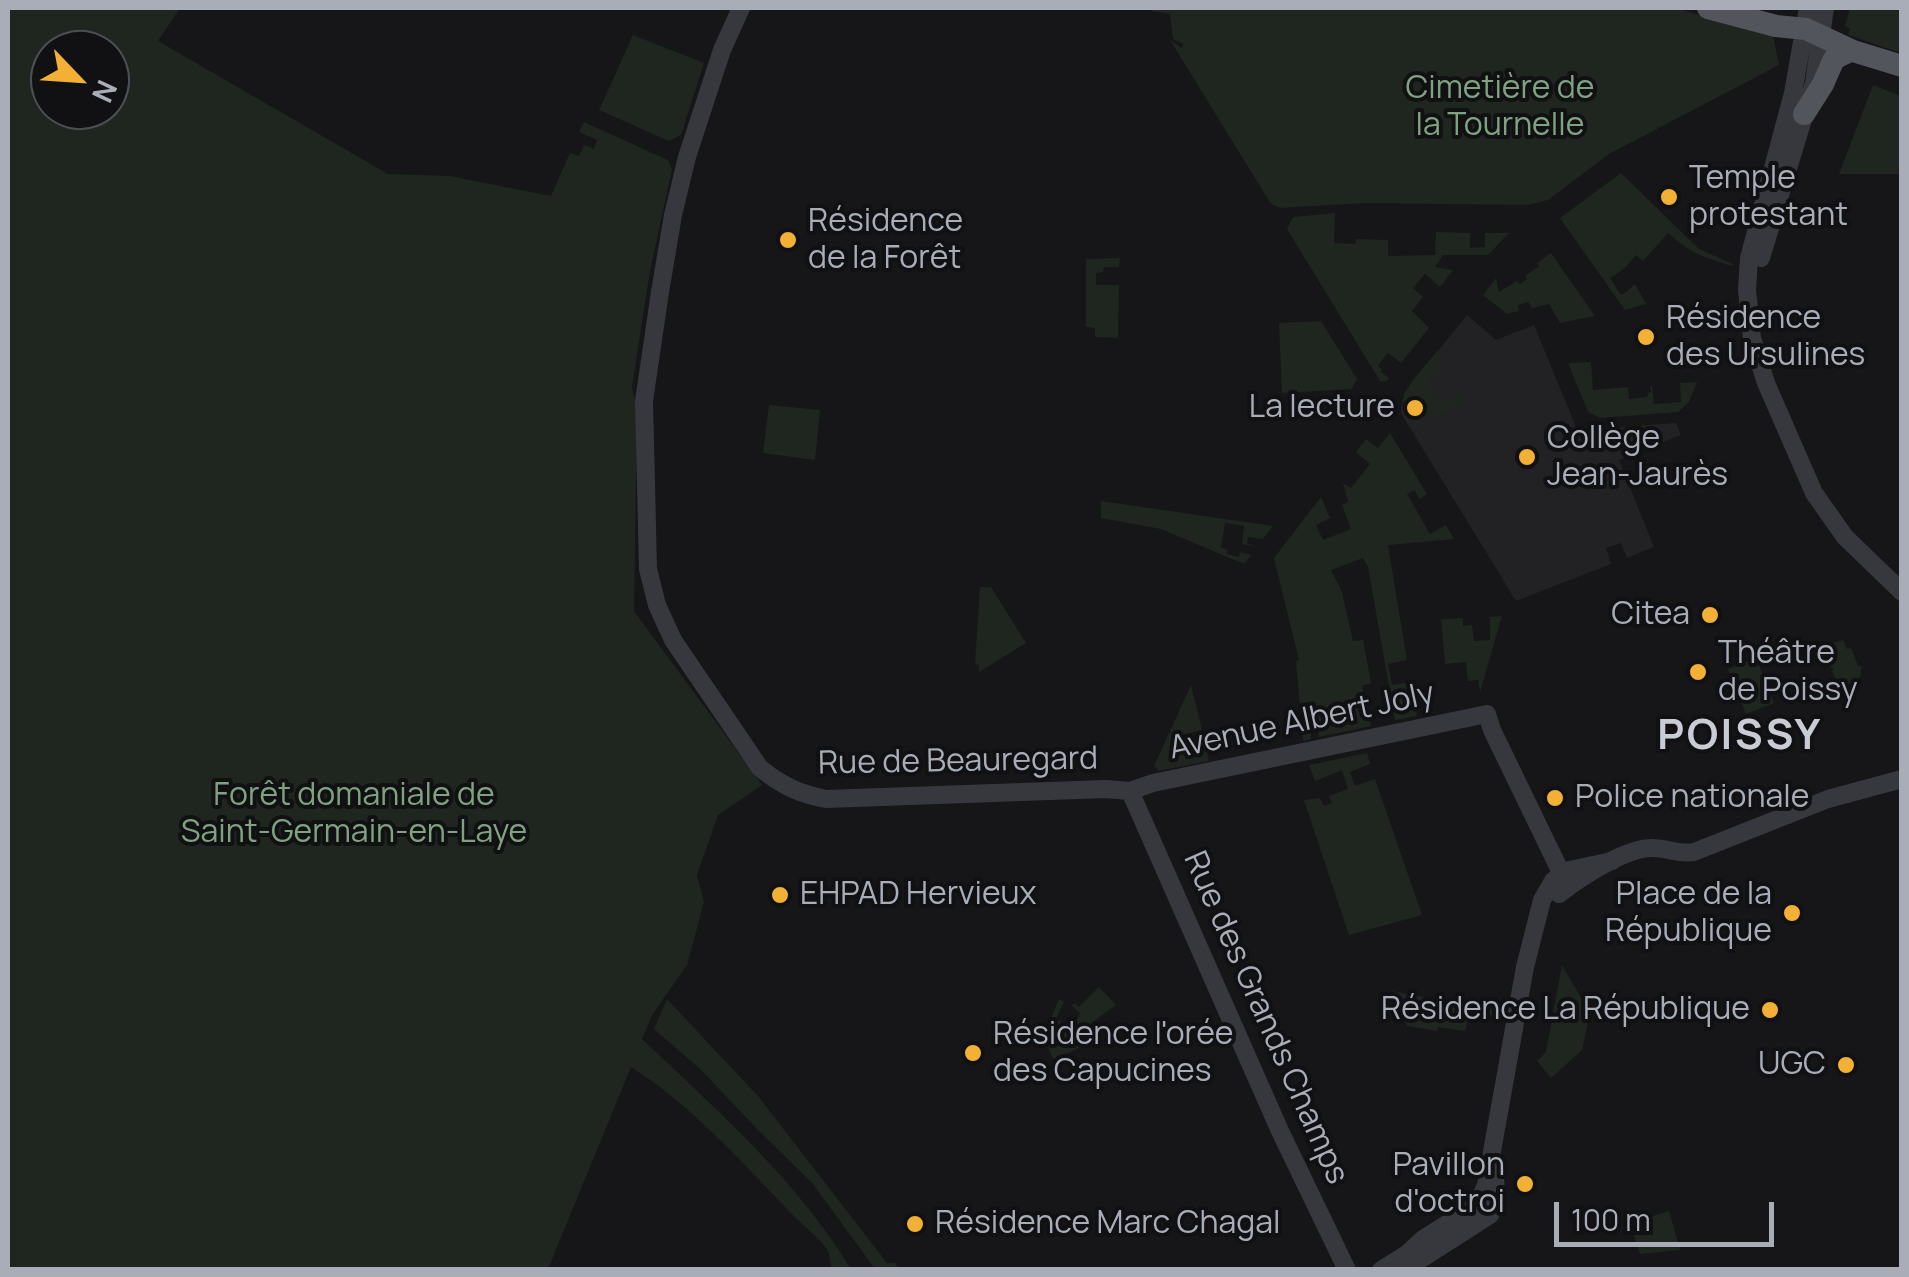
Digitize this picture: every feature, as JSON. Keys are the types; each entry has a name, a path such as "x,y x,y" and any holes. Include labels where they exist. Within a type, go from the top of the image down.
{"main road":[{"path":"1708,8 1810,33 1851,51 1902,66"},
{"path":"1804,114 1834,59 1851,51"}],"street":[{"name":"Rue de Beauregard","path":"740,8 722,50 683,173 644,401 648,569 657,605 673,640 760,768 802,795 826,799 1130,791"},
{"path":"1825,8 1810,33 1750,258 1747,276 1752,338 1766,384 1814,493 1846,536 1902,592"},
{"path":"1748,307 1814,80 1810,33"},
{"name":"Avenue Albert Joly","path":"1130,791 1487,714 1564,881"},
{"path":"1432,1262 1488,1217 1490,1155 1534,926 1544,894 1564,881 1651,848 1682,854 1694,852 1822,801 1902,779"},
{"name":"Rue des Grands Champs","path":"1130,791 1280,1131 1347,1270"},
{"path":"1406,1261 1423,1239 1439,1228 1486,1206"},
{"path":"1432,1262 1431,1239 1439,1228"},
{"path":"1381,1270 1406,1261 1418,1251 1432,1262"}],"shaded area":[{"name":"Collège Jean-Jaurès","path":"1467,315 1496,340 1534,325 1581,439 1609,428 1676,423 1681,435 1619,460 1654,547 1627,558 1621,543 1606,548 1611,564 1516,601 1401,413 1404,393"}],"green space":[{"name":"Forêt domaniale de Saint-Germain-en-Laye","path":"8,8 180,8 158,41 388,174 450,176 551,196 570,153 579,156 584,145 594,149 597,140 579,132 584,122 668,160 672,169 650,271 632,387 637,409 634,611 762,785 718,815 697,875 704,902 687,965 652,1015 642,1039 781,1176 830,1236 851,1269 826,1269 831,1267 830,1257 821,1242 695,1116 631,1067 548,1269 8,1269"},
{"name":"Cimetière de la Tournelle","path":"1150,8 1675,8 1773,36 1779,65 1609,154 1548,200 1527,205 1364,203 1280,208 1271,204 1170,40 1182,48 1183,44 1173,39 1170,14"},
{"path":"1850,8 1901,8 1901,53 1848,35 1850,29 1845,26"},
{"path":"633,35 704,63 681,135 669,141 599,110"},
{"path":"1873,85 1901,96 1901,174 1839,174"},
{"path":"1621,173 1699,249 1732,266 1698,254 1668,233 1643,261 1636,255 1610,278 1620,294 1635,284 1646,304 1625,310 1560,218"},
{"path":"1335,213 1334,243 1388,240 1388,256 1435,255 1436,232 1470,233 1470,248 1485,247 1485,233 1509,233 1488,255 1443,255 1435,267 1453,270 1440,287 1425,274 1413,288 1423,297 1412,311 1429,328 1401,363 1388,353 1378,365 1389,378 1386,382 1380,381 1287,229 1293,217"},
{"path":"1551,253 1595,316 1560,323 1549,304 1532,308 1528,302 1518,305 1519,311 1507,314 1483,295 1496,278 1499,292 1517,281 1520,284"},
{"path":"1120,258 1119,267 1104,267 1103,272 1096,273 1096,285 1119,285 1118,338 1095,337 1095,328 1086,327 1086,259"},
{"path":"1321,321 1357,379 1352,389 1282,393 1279,323"},
{"path":"1437,351 1444,363 1438,366 1441,374 1428,380 1437,403 1466,394 1460,405 1409,426 1404,415 1405,395"},
{"path":"1591,362 1593,390 1628,387 1629,399 1647,397 1652,385 1654,404 1681,402 1680,383 1697,382 1689,402 1678,412 1600,418 1588,412 1568,363"},
{"path":"769,405 820,410 815,460 763,453"},
{"path":"1390,433 1427,494 1420,499 1414,490 1407,494 1430,534 1446,525 1454,539 1388,545 1407,660 1388,664 1392,685 1411,682 1417,716 1395,720 1368,567 1363,558 1331,570 1342,592 1353,641 1363,640 1371,683 1362,686 1371,726 1319,737 1317,715 1304,716 1304,732 1311,732 1311,739 1303,741 1296,661 1299,660 1274,558 1321,497 1330,518 1316,525 1323,540 1351,529 1342,505 1348,502 1343,483 1351,488 1370,464 1356,452 1366,439 1378,448"},
{"path":"1101,501 1273,526 1263,539 1248,537 1247,543 1257,547 1242,544 1244,526 1225,523 1221,548 1239,557 1240,552 1251,555 1244,564 1161,529 1101,518"},
{"path":"980,587 991,587 1026,643 979,672 979,665 975,664"},
{"path":"1502,616 1480,692 1478,680 1468,681 1466,662 1445,664 1441,619 1463,618 1463,626 1472,625 1474,641 1490,640 1490,617"},
{"path":"1843,640 1858,666 1862,666 1859,683 1840,690 1823,647"},
{"path":"1756,658 1774,703 1746,714 1728,669"},
{"path":"1191,685 1202,730 1179,736 1183,754 1206,749 1209,761 1158,771 1154,766"},
{"path":"1367,753 1370,764 1350,772 1355,786 1375,779 1422,915 1349,935 1304,800 1320,798 1324,806 1332,803 1329,796 1348,789 1342,770 1315,781 1309,765"},
{"path":"1562,965 1590,1013 1582,1050 1551,1078 1537,1061 1546,1052"},
{"path":"1099,987 1116,1005 1091,1023 1098,1038 1054,1060 1043,1038 1059,999 1064,1002 1056,1019 1067,1025 1070,1020 1075,1023 1080,1013 1072,1006 1074,1003 1079,1007"},
{"path":"1391,991 1506,1012 1505,1018 1470,1011 1465,1031 1407,1026"},
{"path":"667,999 758,1096 887,1263 895,1263 899,1269 875,1269 813,1184 700,1069 654,1029"},
{"path":"1669,1211 1680,1250 1640,1254 1630,1223"}],"place":[{"name":"Temple protestant","path":"1669,197"},
{"name":"Résidence de la Forêt","path":"788,240"},
{"name":"Résidence des Ursulines","path":"1646,337"},
{"name":"La lecture","path":"1415,408"},
{"name":"Collège Jean-Jaurès","path":"1527,457"},
{"name":"Citea","path":"1710,615"},
{"name":"Théâtre de Poissy","path":"1698,672"},
{"name":"Police nationale","path":"1555,798"},
{"name":"EHPAD Hervieux","path":"780,895"},
{"name":"Place de la République","path":"1792,913"},
{"name":"Résidence La République","path":"1770,1010"},
{"name":"Résidence l'orée des Capucines","path":"973,1053"},
{"name":"UGC","path":"1846,1065"},
{"name":"Pavillon d'octroi","path":"1525,1184"},
{"name":"Résidence Marc Chagal","path":"915,1224"}],"district":[{"name":"POISSY","path":"1740,737"}]}
